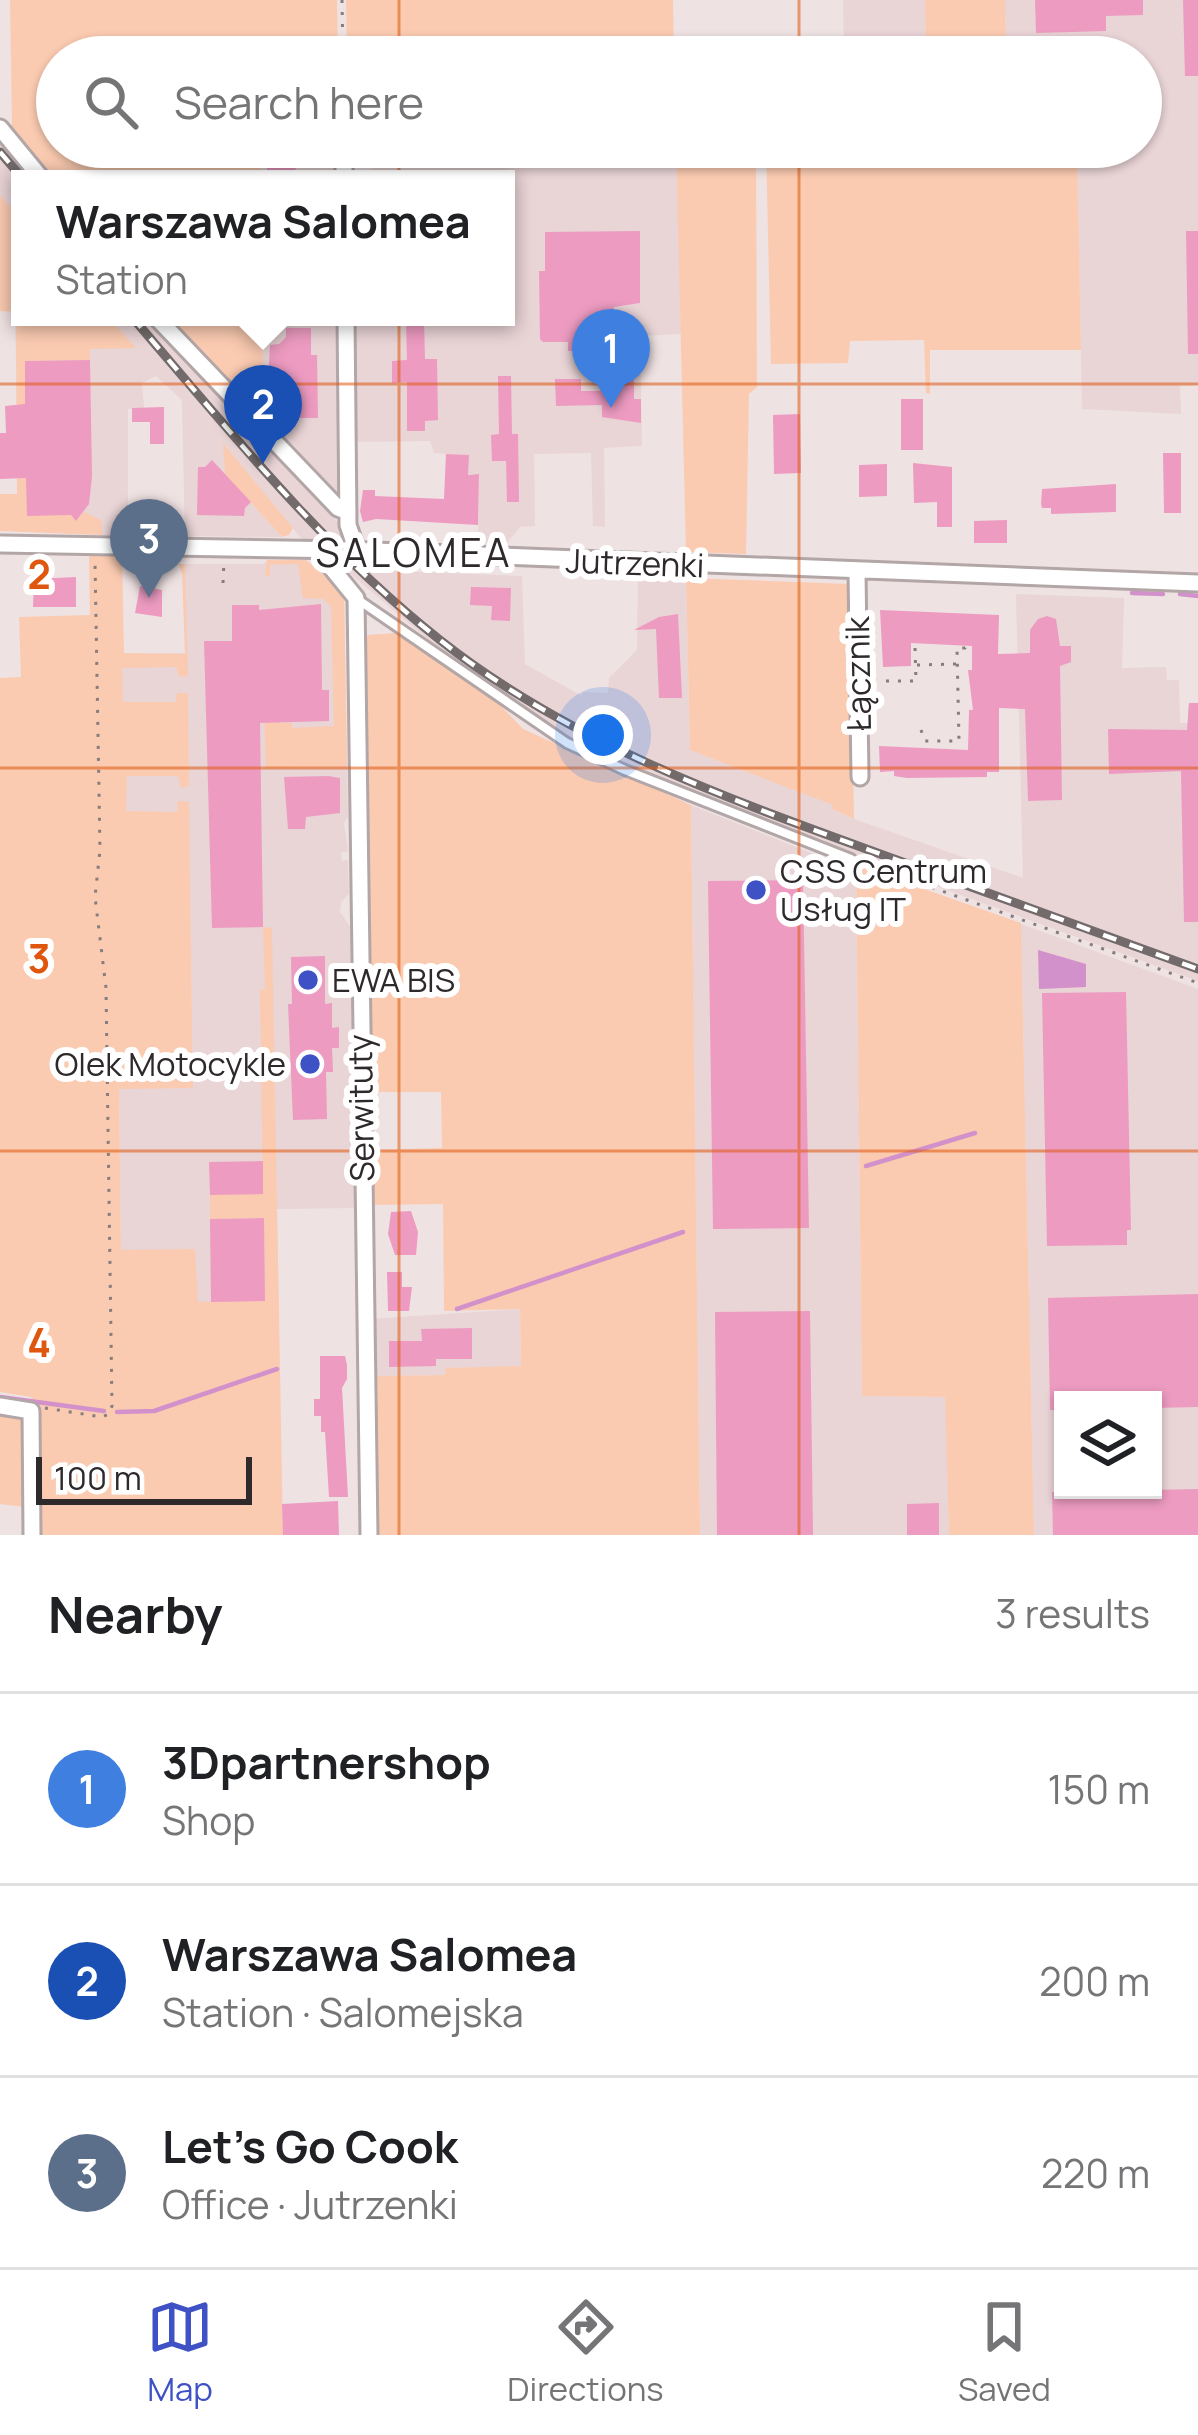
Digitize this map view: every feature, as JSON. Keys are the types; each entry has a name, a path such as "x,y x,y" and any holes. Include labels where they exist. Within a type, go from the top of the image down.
{"street":[{"path":"0,128 34,170"},
{"path":"165,326 338,508 348,512"},
{"path":"346,326 348,512 357,551"},
{"name":"Jutrzenki","path":"0,544 357,551 1198,583"},
{"path":"317,550 356,598"},
{"name":"Łącznik","path":"857,572 860,777"},
{"name":"Serwituty","path":"356,598 369,1535"},
{"path":"0,1406 32,1411 32,1535"}],"lane":[{"path":"356,598 567,743 850,860"}],"path":[{"path":"342,0 343,36"},
{"path":"32,1411 45,1408 102,1417 112,1406 106,988 95,897 100,850 95,546"},
{"path":"223,564 224,583"},
{"path":"922,730 925,741 959,741 958,648 965,648 965,642"},
{"path":"886,681 916,681 915,647 909,647"},
{"path":"915,665 958,664"},
{"path":"958,683 968,683"},
{"path":"959,714 969,714"},
{"path":"850,860 1198,983"}],"shaded area":[{"path":"10,0 337,0 338,36 36,36 36,158 12,129"},
{"path":"346,0 673,0 674,36 347,36"},
{"path":"843,0 925,0 926,36 844,36"},
{"path":"925,0 1005,0 1006,36 926,36"},
{"path":"1005,0 1198,0 1198,385 1180,386 1181,414 1082,409 1077,168 1162,168 1162,36 1006,36"},
{"path":"0,135 29,170 11,170 11,208 0,195"},
{"path":"44,168 260,168 260,170"},
{"path":"340,168 340,170 260,170"},
{"path":"677,168 681,334 640,336 642,446 604,448 605,527 593,526 591,453 534,454 535,526 520,527 506,544 478,544 479,475 468,474 468,455 434,453 430,441 352,442 350,326 515,326 515,170 372,170"},
{"path":"677,168 756,168 757,387 749,394 746,554 686,552"},
{"path":"766,168 1077,168 1081,350 930,350 930,394 926,393 924,340 850,341 848,363 771,364"},
{"path":"0,195 11,208 11,312 0,311"},
{"path":"15,326 158,326 347,537 344,543 306,544 224,445 225,474 282,537 185,536 182,400 156,376 142,383 144,408 128,409 128,536 18,531"},
{"path":"16,326 116,326 136,348 90,349 90,360 25,361 27,515 71,515 76,520 84,512 101,520 102,535 0,531 0,494 17,494"},
{"path":"174,326 262,326 264,420 206,365"},
{"path":"262,326 342,326 338,332 344,499 338,499 264,420"},
{"path":"223,443 293,528 289,535 282,537 225,474"},
{"path":"89,555 122,555 124,653 185,654 178,564 185,564 188,676 179,677 176,667 122,668 123,702 176,702 177,693 188,693 189,786 181,788 178,776 127,776 126,811 177,812 178,801 189,802 193,1088 119,1089 121,1250 195,1249 198,1302 265,1300 264,1218 210,1219 210,1195 263,1193 260,990 265,989 263,927 272,928 283,1535 39,1535 31,1397 0,1392 0,678 21,677 19,617 90,615"},
{"path":"267,560 306,560 344,593 348,851 341,853 342,861 348,860 349,894 340,912 350,926 355,1208 277,1209 279,1321 197,1324 121,1251 119,1088 193,1087 189,817 115,818 114,654 187,653 185,564 264,564"},
{"path":"267,560 306,560 344,593 347,767 266,768 264,709 279,708 280,723 292,723 292,728 334,726 331,606 323,599 303,598 298,564 270,565 270,576 265,576"},
{"path":"376,562 390,571 522,576 525,664 582,696 583,692 608,693 609,678 637,650 638,580 686,582 690,750 834,805 833,810 854,819 1023,878 1016,594 1124,598 1122,668 1166,667 1167,680 1179,680 1180,723 1188,723 1188,705 1198,705 1198,981 864,860 576,741 438,648 339,564"},
{"path":"686,578 850,584 854,819 832,809 833,805 690,750"},
{"path":"396,633 501,706 523,729 691,805 700,1535 375,1535 377,1376 445,1375 446,1368 521,1366 520,1309 444,1311 443,1204 369,1205 369,1150 442,1148 441,1092 368,1092 361,642 368,635"},
{"path":"691,805 856,871 862,1396 946,1397 949,1535 700,1535"},
{"path":"859,866 1021,923 1034,1535 949,1535 945,1397 862,1396"},
{"path":"1021,924 1198,989 1198,1535 1034,1535"},
{"path":"1038,950 1086,964 1086,987 1039,989"},
{"path":"520,1309 521,1367 370,1376 369,1319"},
{"path":"0,1413 22,1418 24,1507 0,1504"}],"building":[{"path":"1035,0 1143,0 1143,15 1106,16 1106,31 1036,33"},
{"path":"1183,0 1198,0 1198,76 1185,76"},
{"path":"640,231 640,303 614,307 615,338 589,343 589,351 568,351 568,342 543,342 539,271 545,271 545,232"},
{"path":"1186,231 1198,231 1198,354 1188,354"},
{"path":"406,326 424,326 425,359 437,359 438,420 425,421 425,431 407,431 407,382 392,383 392,361 407,360"},
{"path":"286,328 311,328 311,355 317,355 318,418 286,418 286,403 267,403 270,345 286,337"},
{"path":"90,360 89,504 76,521 71,515 27,516 26,478 0,479 5,406 25,404 25,361"},
{"path":"610,370 634,370 634,399 641,399 641,423 602,417 602,405 556,406 555,379 581,379 581,391 607,391"},
{"path":"498,376 511,376 519,502 507,502 506,461 492,461 491,435 499,434"},
{"path":"901,399 923,399 923,450 901,450"},
{"path":"164,407 164,444 150,444 150,422 132,422 132,408"},
{"path":"800,414 801,473 774,474 773,415"},
{"path":"1163,453 1181,453 1181,513 1164,513"},
{"path":"446,454 469,455 468,475 479,474 478,525 363,522 363,490 375,490 375,496 444,499"},
{"path":"212,460 251,502 244,516 197,515 198,467"},
{"path":"913,463 952,467 952,527 937,527 937,502 914,503"},
{"path":"887,464 887,496 859,497 859,465"},
{"path":"1116,484 1116,512 1051,514 1051,508 1042,508 1042,489"},
{"path":"1007,520 1007,543 974,543 974,521"},
{"path":"76,577 76,607 33,607 34,579"},
{"path":"140,586 162,590 162,617 135,613"},
{"path":"471,587 511,588 510,621 491,620 492,606 470,605"},
{"path":"321,604 322,690 329,690 329,721 260,723 263,927 212,928 204,641 232,641 232,605 259,605 259,610"},
{"path":"880,610 999,615 998,654 1030,653 1030,630 1038,619 1056,619 1060,646 1071,646 1071,662 1060,666 1062,800 1028,801 1025,709 999,708 999,772 987,772 987,777 907,778 894,776 894,771 880,772 879,746 968,750 969,710 973,710 968,670 972,670 972,646 911,643 911,666 883,667"},
{"path":"678,614 682,698 659,698 656,629 634,630 659,617"},
{"path":"1189,703 1198,703 1198,922 1184,922 1181,771 1109,774 1108,729 1187,730"},
{"path":"284,777 340,778 340,813 306,817 305,829 288,829"},
{"path":"803,880 809,1228 713,1229 708,881"},
{"path":"325,956 325,1004 332,1003 332,1028 339,1027 339,1048 332,1048 333,1072 326,1072 327,1119 293,1120 291,957"},
{"path":"1126,992 1131,1230 1127,1230 1127,1245 1047,1246 1042,993"},
{"path":"263,1161 263,1194 210,1195 209,1162"},
{"path":"411,1211 418,1232 416,1255 395,1255 388,1234 391,1212"},
{"path":"264,1218 265,1301 211,1302 210,1219"},
{"path":"387,1272 402,1272 402,1287 412,1287 409,1311 388,1311"},
{"path":"1198,1294 1198,1407 1162,1408 1162,1391 1054,1391 1054,1410 1050,1410 1048,1298"},
{"path":"810,1311 813,1535 717,1535 715,1312"},
{"path":"472,1328 472,1359 389,1367 389,1341 422,1341 421,1329"},
{"path":"320,1356 345,1356 347,1365 342,1388 348,1497 329,1497 325,1432 321,1432 321,1416 314,1416 314,1399 320,1399"},
{"path":"1198,1489 1198,1535 1053,1535 1052,1492 1054,1499 1162,1499 1162,1490"},
{"path":"338,1501 339,1535 283,1535 282,1504"},
{"path":"939,1503 939,1535 907,1535 907,1504"}],"waterway":[{"path":"1132,593 1163,594"},
{"path":"1180,594 1198,596"},
{"path":"866,1166 975,1133"},
{"path":"457,1309 683,1232"},
{"path":"117,1412 154,1411 277,1369"},
{"path":"0,1397 104,1411"}],"railway":[{"path":"0,152 15,170"},
{"path":"140,326 278,486 356,566 440,640 540,708 702,787 1198,969"}],"place":[{"name":"3Dpartnershop","path":"611,408"},
{"name":"Warszawa Salomea","path":"263,464"},
{"name":"Let's Go Cook","path":"149,598"},
{"name":"CSS Centrum Usług IT","path":"756,890"},
{"name":"EWA BIS","path":"308,980"},
{"name":"Olek Motocykle","path":"310,1064"}],"district":[{"name":"SALOMEA","path":"414,553"}]}
